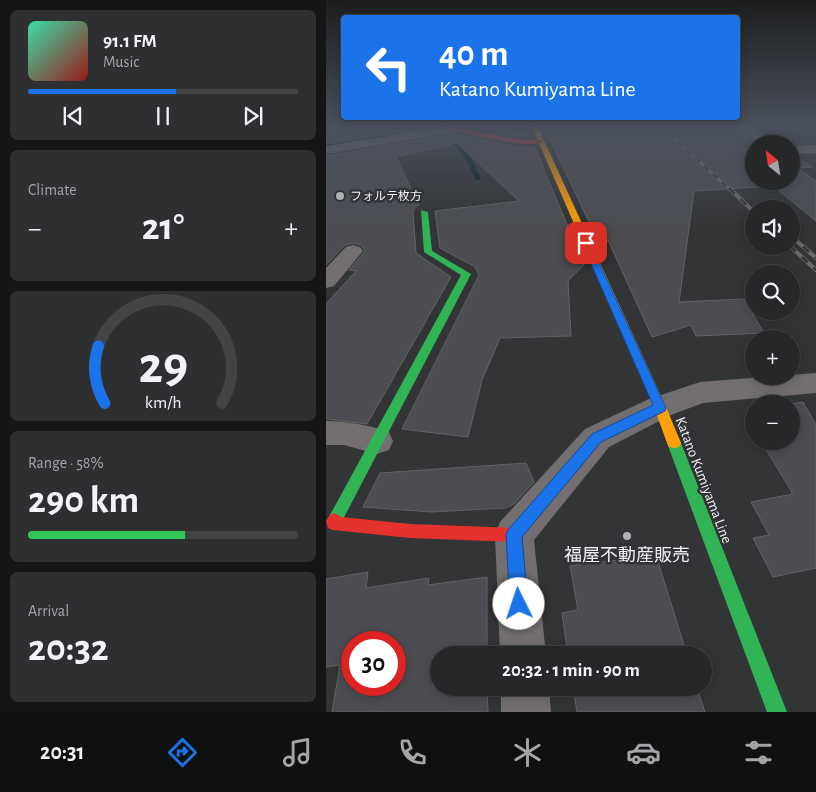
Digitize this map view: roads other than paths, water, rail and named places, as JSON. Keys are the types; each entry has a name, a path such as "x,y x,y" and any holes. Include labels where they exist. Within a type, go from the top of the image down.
{"main road":[{"name":"Katano Kumiyama Line","path":"548,158 660,408 777,712"},
{"path":"424,212 428,252 466,274 333,523 410,531 514,535"}],"street":[{"path":"326,281 353,251"},
{"path":"521,646 514,535 597,438 660,408 700,393 816,383"},
{"path":"326,433 344,433 377,441"},
{"path":"525,696 526,712"}],"waterway":[{"path":"468,158 478,179"}],"railway":[{"path":"696,158 730,190"},
{"path":"729,188 745,203"},
{"path":"800,244 816,258"},
{"path":"800,255 816,270"}],"place":[{"name":"フォルテ枚方","path":"340,196"},
{"name":"福屋不動産販売","path":"627,536"}]}
